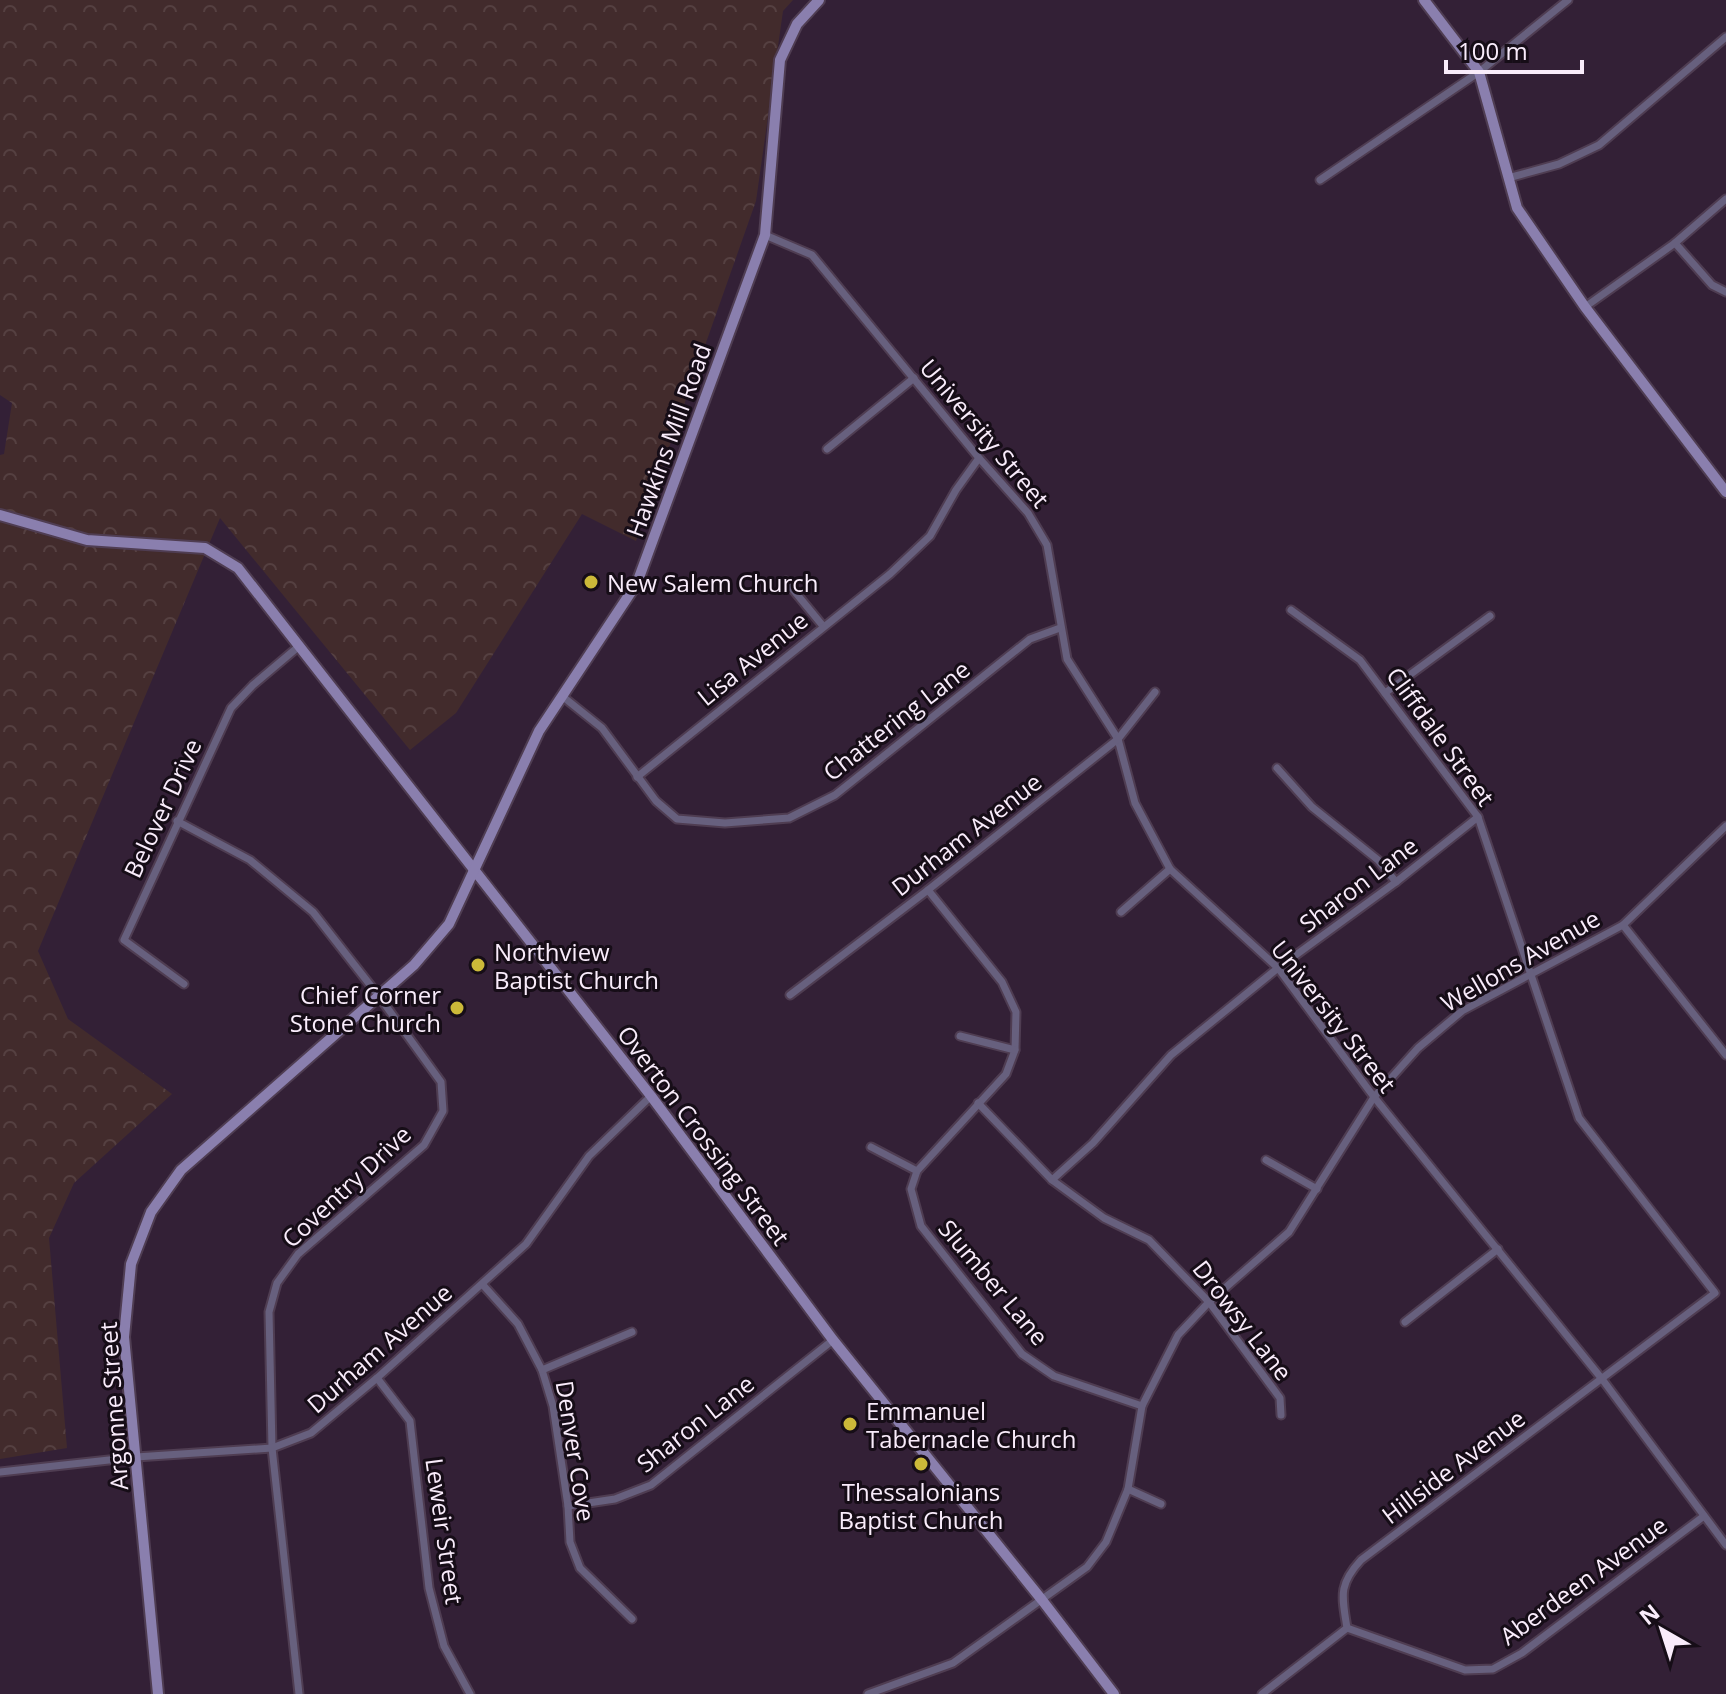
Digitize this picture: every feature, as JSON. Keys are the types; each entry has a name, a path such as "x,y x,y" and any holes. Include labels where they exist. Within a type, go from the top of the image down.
{"street":[{"name":"Hawkins Mill Road","path":"474,867 539,731 637,583 765,235 780,60 797,24 819,0"},
{"path":"1424,0 1479,72 1517,208 1585,307 1726,492"},
{"path":"1320,180 1479,72 1568,0"},
{"path":"1508,178 1559,164 1599,145 1726,37"},
{"path":"1585,307 1675,243 1726,199"},
{"name":"University Street","path":"765,235 812,255 1028,513 1047,545 1067,659 1118,739 1135,803 1170,869 1278,968 1374,1097 1602,1379 1726,1545"},
{"path":"1675,243 1712,285 1726,292"},
{"path":"827,449 914,378"},
{"name":"Lisa Avenue","path":"637,777 890,574 930,536 956,490 979,458"},
{"name":"Overton Crossing Street","path":"0,515 87,540 205,548 238,568 651,1096 833,1340 1114,1694"},
{"path":"786,581 823,626"},
{"name":"Cliffdale Street","path":"1291,610 1360,660 1478,817 1579,1118 1715,1293"},
{"path":"1385,693 1490,616"},
{"name":"Chattering Lane","path":"562,696 602,728 656,801 677,819 725,823 789,818 835,795 1030,639 1060,628"},
{"name":"Belover Drive","path":"184,984 124,940 231,708 298,647"},
{"name":"Durham Avenue","path":"790,995 1118,739 1155,692"},
{"path":"1277,768 1312,807 1378,860 1396,882"},
{"name":"Sharon Lane","path":"1052,1180 1093,1143 1171,1055 1278,968 1396,882 1478,817"},
{"name":"Coventry Drive","path":"177,821 250,860 313,912 441,1082 443,1111 424,1145 298,1254 277,1283 269,1312 272,1448 299,1694"},
{"name":"Wellons Avenue","path":"868,1694 953,1663 1087,1567 1106,1542 1128,1489 1142,1406 1178,1335 1209,1302 1289,1232 1374,1097 1418,1048 1462,1011 1623,925 1726,826"},
{"name":"Argonne Street","path":"158,1694 124,1337 131,1264 151,1212 181,1170 414,965 449,924 474,867"},
{"path":"1121,912 1170,869"},
{"path":"871,1147 917,1171 1006,1074 1015,1050 1016,1012 1002,982 928,890"},
{"path":"1623,925 1726,1053"},
{"path":"960,1036 1015,1050"},
{"name":"Durham Avenue","path":"0,1472 136,1457 272,1448 311,1433 483,1285 526,1244 589,1156 651,1096"},
{"name":"Drowsy Lane","path":"978,1103 1052,1180 1104,1218 1149,1240 1209,1302 1280,1398 1281,1415"},
{"path":"1266,1160 1317,1189"},
{"name":"Slumber Lane","path":"917,1171 911,1189 921,1226 1022,1354 1054,1376 1142,1406"},
{"path":"1405,1322 1498,1249"},
{"name":"Denver Cove","path":"483,1285 518,1324 542,1370 553,1406 568,1506 570,1542 580,1568 632,1619"},
{"name":"Hillside Avenue","path":"1347,1628 1341,1594 1348,1574 1361,1560 1715,1293"},
{"path":"542,1370 632,1332"},
{"name":"Sharon Lane","path":"568,1506 615,1499 651,1485 833,1340"},
{"name":"Leweir Street","path":"377,1378 410,1421 429,1588 444,1646 470,1694"},
{"path":"1128,1489 1161,1504"},
{"name":"Aberdeen Avenue","path":"1347,1628 1465,1670 1493,1669 1522,1653 1704,1516"},
{"path":"1262,1694 1347,1628"}],"green space":[{"path":"0,0 793,0 783,11 756,201 636,541 582,514 456,713 410,750 220,518 38,951 68,1019 172,1094 74,1183 49,1238 67,1448 0,1459 0,455 4,454 12,403 0,395"}],"place":[{"name":"New Salem Church","path":"591,582"},
{"name":"Northview Baptist Church","path":"478,965"},
{"name":"Chief Corner Stone Church","path":"457,1008"},
{"name":"Emmanuel Tabernacle Church","path":"850,1424"},
{"name":"Thessalonians Baptist Church","path":"921,1464"}]}
